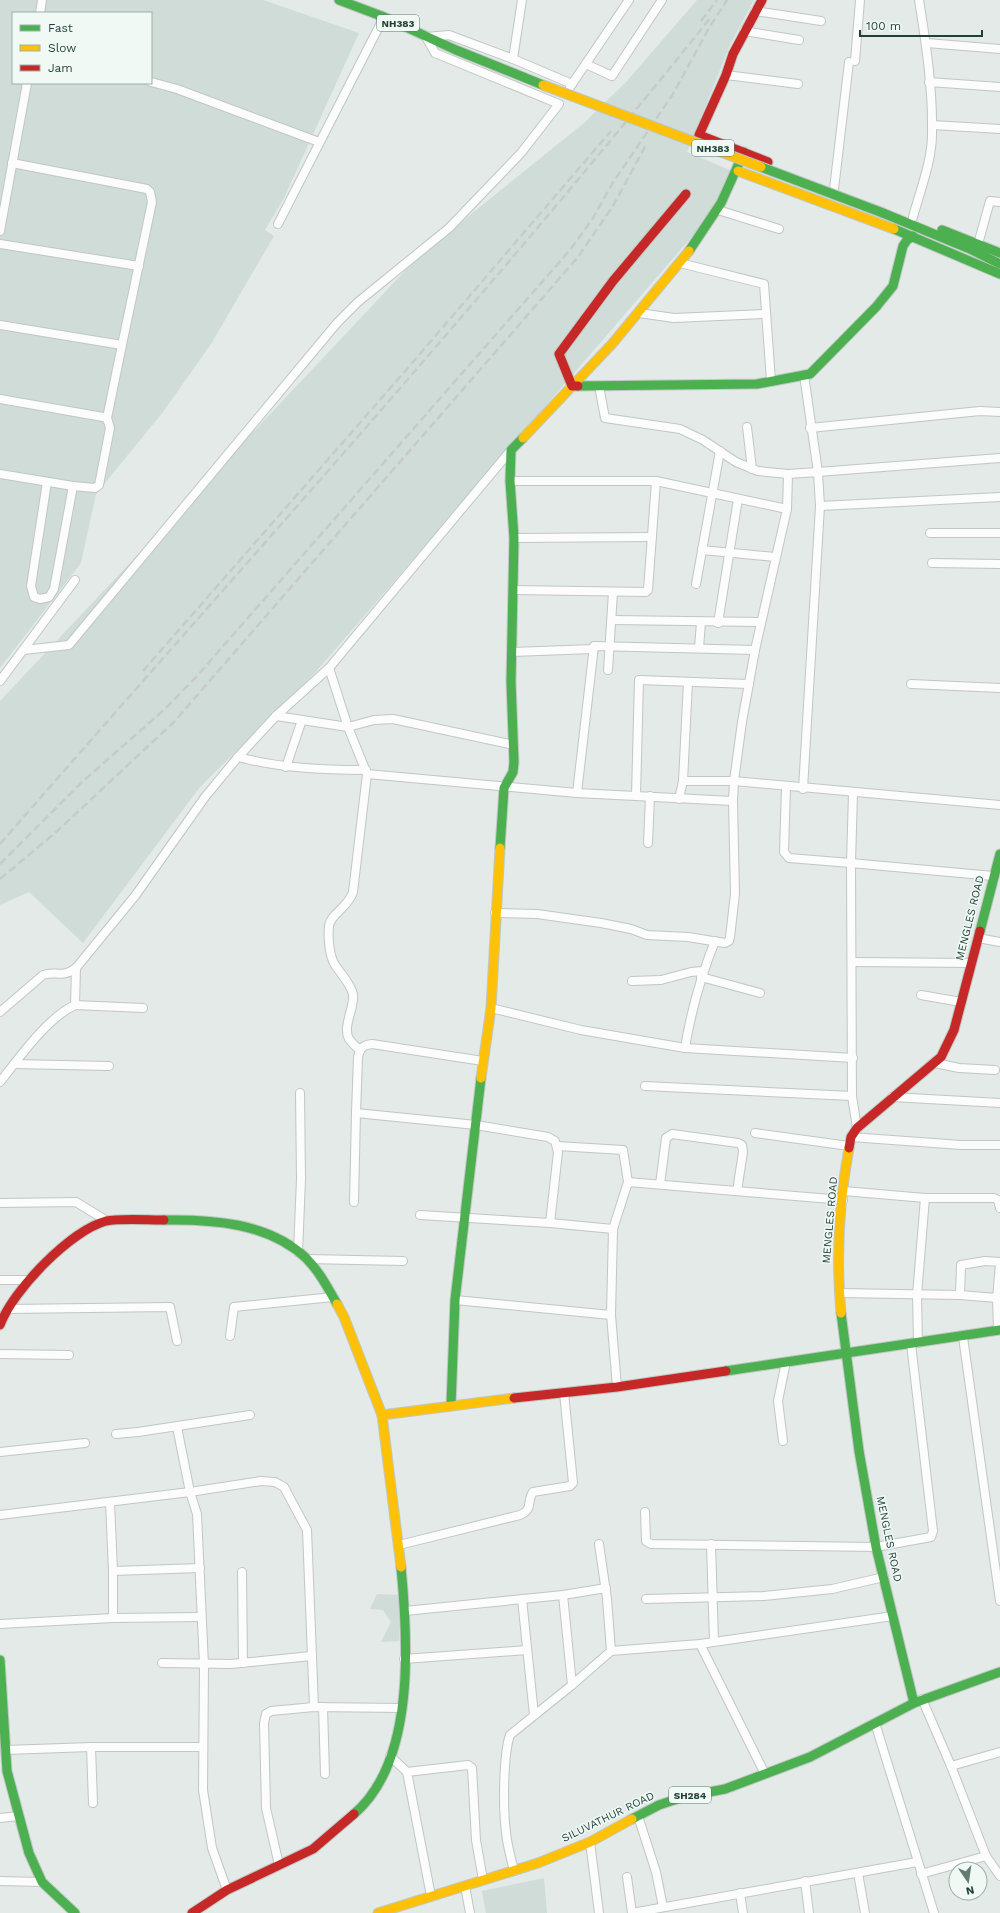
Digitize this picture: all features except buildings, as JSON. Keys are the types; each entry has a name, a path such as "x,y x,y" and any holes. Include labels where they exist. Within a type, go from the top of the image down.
{"main road":[{"name":"NH383","path":"339,0 384,17 426,37 544,84 883,213 970,249 1000,264"},
{"path":"762,0 733,54 726,75 699,135 834,189 913,217 1000,253"},
{"path":"451,1406 455,1300 483,1061 491,1008 495,912 504,788 513,772 514,745 512,652 514,538 510,481 511,450 640,313 680,262 718,210 738,171 744,152"},
{"path":"738,171 913,236 1000,274"},
{"path":"572,386 559,354 613,281 686,194"},
{"path":"863,218 870,202"},
{"path":"572,386 758,384 810,374 880,302 893,286 903,246 907,240 913,236"},
{"name":"MENGLES ROAD","path":"918,1701 893,1616 876,1547 860,1451 847,1353 843,1337 839,1293 838,1242 850,1141 857,1128 892,1097 935,1064 949,1043 972,963 993,876 1000,854"},
{"path":"0,1325 8,1309 27,1280 82,1231 107,1221 197,1219 264,1232 291,1245 307,1259 333,1297 344,1317 382,1415 399,1545 405,1611 402,1708 399,1732 390,1756 377,1786 360,1809 313,1849 227,1890 192,1913"},
{"path":"382,1415 617,1387 963,1337 999,1330"},
{"path":"0,1660 2,1733 5,1750 4,1771 19,1816 29,1853 42,1882 75,1913"},
{"name":"SILUVATHUR ROAD","path":"380,1913 538,1863 590,1842 658,1805 683,1797 725,1789 810,1757 918,1701 1000,1672"}],"street":[{"path":"40,12 42,0"},
{"path":"513,59 522,0"},
{"path":"24,650 69,644 290,377 337,323 358,302 449,228 521,153 559,104 629,0"},
{"path":"586,64 612,76 662,0"},
{"path":"834,189 860,0"},
{"path":"913,217 930,151 932,125 927,43 919,0"},
{"path":"755,11 821,20"},
{"path":"278,224 384,17"},
{"path":"744,31 799,40"},
{"path":"559,104 435,53 426,37 449,35 513,59 572,84"},
{"path":"927,43 1000,49"},
{"path":"726,75 798,84"},
{"path":"152,82 177,89 320,142"},
{"path":"929,82 1000,88"},
{"path":"0,231 27,84"},
{"path":"932,125 1000,129"},
{"path":"0,474 73,486 95,488 99,485 110,428 107,418 152,202 150,192 146,189 12,163"},
{"path":"978,244 990,201 1000,202"},
{"path":"718,210 779,229"},
{"path":"0,244 139,266"},
{"path":"680,262 764,284 771,381"},
{"path":"640,313 674,318 766,314"},
{"path":"0,325 122,345"},
{"path":"804,375 810,428 818,472 820,506 804,789"},
{"path":"600,386 605,418 680,429 703,440 736,462 767,473 788,474 1000,458"},
{"path":"0,399 107,418"},
{"path":"810,428 980,411 1000,412"},
{"path":"747,427 752,468"},
{"path":"0,1012 43,975 64,975 76,968 135,896 205,797 238,757 276,716 329,668 511,450"},
{"path":"696,584 720,452"},
{"path":"495,912 544,915 625,927 647,936 688,937 725,943 729,941 735,894 734,782 760,622 787,508 788,474"},
{"path":"510,481 656,481 712,494 787,508"},
{"path":"514,590 646,592 648,590 656,481"},
{"path":"47,482 31,586 34,597 40,598 49,596 54,589 73,486"},
{"path":"820,506 1000,496"},
{"path":"718,623 728,553 738,499"},
{"path":"930,533 1000,533"},
{"path":"514,538 652,537"},
{"path":"702,550 775,557"},
{"path":"932,563 1000,564"},
{"path":"0,681 75,580"},
{"path":"608,670 611,647 613,592"},
{"path":"612,620 718,623 760,622"},
{"path":"699,648 701,622"},
{"path":"512,652 593,649 594,646 755,650"},
{"path":"577,793 593,649"},
{"path":"329,668 348,727 366,772 353,892 347,905 331,918 329,926 330,946 334,963 353,994 348,1030 349,1038 360,1050"},
{"path":"636,795 639,680 749,684"},
{"path":"679,799 683,781 688,682"},
{"path":"911,684 1000,688"},
{"path":"276,716 348,727 374,720 392,719 514,745"},
{"path":"286,767 302,720"},
{"path":"238,757 286,767 366,772 504,788 733,801"},
{"path":"683,781 734,782 1000,805"},
{"path":"786,787 783,844 786,856 789,858 993,876"},
{"path":"853,793 852,1096 857,1128"},
{"path":"648,843 650,796"},
{"path":"978,938 1000,942"},
{"path":"685,1048 690,1016 702,974 715,941"},
{"path":"852,962 972,963"},
{"path":"75,1005 76,968"},
{"path":"632,981 661,980 691,972 702,974 760,993"},
{"path":"921,995 961,1002"},
{"path":"0,1082 49,1024 68,1008 75,1005 143,1008"},
{"path":"491,1008 581,1030 685,1048 853,1058"},
{"path":"354,1202 356,1113 360,1050 365,1045 372,1044 483,1061"},
{"path":"14,1064 109,1066"},
{"path":"935,1064 959,1068 995,1070"},
{"path":"645,1086 852,1096"},
{"path":"298,1252 301,1179 300,1093"},
{"path":"892,1097 1000,1103"},
{"path":"356,1113 476,1125 548,1137 555,1141 558,1152 550,1223"},
{"path":"755,1133 850,1141 961,1146 1000,1145"},
{"path":"660,1184 666,1138 672,1134 738,1143 742,1146 743,1152 737,1191"},
{"path":"557,1146 623,1150 628,1182 613,1229 611,1315 617,1387"},
{"path":"628,1182 843,1200"},
{"path":"844,1191 925,1198 994,1198 998,1200 1000,1208"},
{"path":"645,1512 645,1536 648,1543 876,1547 932,1537 934,1531 914,1344 925,1198"},
{"path":"0,1204 76,1202 107,1221"},
{"path":"420,1215 550,1223 613,1229"},
{"path":"307,1259 403,1261"},
{"path":"960,1295 961,1264 985,1261 1000,1263 997,1298 999,1330"},
{"path":"0,1280 27,1280"},
{"path":"839,1293 960,1295 997,1298"},
{"path":"230,1336 234,1307 333,1297"},
{"path":"455,1300 611,1315"},
{"path":"8,1309 170,1307 177,1341"},
{"path":"963,1337 1000,1601"},
{"path":"0,1354 69,1355"},
{"path":"783,1441 778,1401 786,1362"},
{"path":"399,1545 520,1515 527,1512 530,1508 531,1496 533,1492 570,1486 573,1484 564,1393"},
{"path":"116,1434 250,1415"},
{"path":"177,1426 190,1492 197,1514 200,1568 200,1617 204,1665 203,1790 212,1848 227,1890"},
{"path":"0,1452 84,1443"},
{"path":"0,1515 190,1492 261,1481 275,1482 284,1487 307,1530 314,1707"},
{"path":"110,1502 113,1571 113,1618"},
{"path":"599,1544 606,1588 610,1651"},
{"path":"711,1544 714,1641"},
{"path":"113,1571 200,1568"},
{"path":"242,1572 243,1663"},
{"path":"646,1599 764,1596 832,1589 884,1577"},
{"path":"405,1611 563,1595 606,1588"},
{"path":"563,1595 572,1685"},
{"path":"522,1599 534,1715"},
{"path":"514,1871 505,1825 505,1763 510,1735 572,1685 610,1651 700,1644 893,1616"},
{"path":"0,1624 113,1618 200,1617"},
{"path":"700,1644 765,1774"},
{"path":"404,1659 527,1650"},
{"path":"162,1663 204,1665 243,1663 311,1656"},
{"path":"918,1701 951,1766 986,1856 1000,1876"},
{"path":"279,1865 266,1808 264,1723 266,1714 271,1711 314,1707 402,1708"},
{"path":"323,1707 325,1774"},
{"path":"875,1724 934,1913"},
{"path":"5,1750 203,1747"},
{"path":"91,1748 93,1803"},
{"path":"951,1766 1000,1752"},
{"path":"390,1756 407,1772 431,1896"},
{"path":"407,1772 468,1766 472,1768 476,1840 483,1880"},
{"path":"0,1818 19,1816"},
{"path":"638,1816 656,1872 663,1907"},
{"path":"590,1842 599,1913"},
{"path":"921,1874 986,1856"},
{"path":"626,1877 632,1913 740,1892 917,1862"},
{"path":"858,1873 865,1913"},
{"path":"0,1880 42,1882"},
{"path":"805,1881 809,1913"},
{"path":"465,1886 470,1913"},
{"path":"740,1892 743,1913"}],"shaded area":[{"path":"0,0 263,0 359,33 284,198 265,230 274,236 211,344 163,412 96,494 81,563 0,668"},
{"path":"697,0 754,0 730,45 687,152 732,171 721,203 314,674 200,787 83,943 29,892 0,905 0,701 418,257 584,123 627,81"},
{"path":"377,1594 399,1595 399,1641 381,1642 391,1622 383,1610 370,1609"},
{"path":"544,1878 547,1913 486,1913 482,1891"}],"railway":[{"path":"701,21 717,0"},
{"path":"0,864 81,783 165,709 197,676 570,250 593,218 612,184 673,94 709,28 727,0"},
{"path":"0,844 360,434 538,228 711,17"},
{"path":"143,671 407,369 611,131"},
{"path":"0,879 55,833 173,723 578,257 613,206 646,145"}],"traffic: fast":[{"path":"339,0 384,17 456,50 543,85"},
{"path":"689,251 721,203 744,152"},
{"path":"761,167 883,213"},
{"path":"883,213 970,249 1000,264"},
{"path":"894,229 1000,274"},
{"path":"942,230 1000,253"},
{"path":"578,386 757,384 810,374 876,307 893,286 903,246 907,240 913,236"},
{"path":"500,848 504,788 513,772 514,762 511,682 514,538 510,481 511,450 523,438"},
{"path":"980,931 1000,854"},
{"path":"451,1405 455,1300 481,1078"},
{"path":"164,1220 220,1222 257,1230 275,1237 291,1246 311,1263 337,1304"},
{"path":"841,1313 859,1451 876,1547 914,1703"},
{"path":"726,1371 1000,1330"},
{"path":"354,1814 374,1791 388,1763 398,1732 406,1663 404,1596 401,1567"},
{"path":"0,1660 7,1771 29,1853 42,1882 75,1913"},
{"path":"632,1819 659,1805 683,1797 725,1789 810,1757 914,1703 1000,1672"}],"traffic: slow":[{"path":"543,85 761,167"},
{"path":"738,171 894,229"},
{"path":"523,438 612,344 689,251"},
{"path":"481,1078 491,1008 500,848"},
{"path":"841,1313 839,1292 839,1230 849,1148"},
{"path":"337,1304 344,1317 382,1415"},
{"path":"401,1567 382,1415 514,1398"},
{"path":"378,1913 538,1863 590,1842 632,1819"}],"traffic: jam":[{"path":"762,0 733,54 726,75 699,135 768,162"},
{"path":"578,386 572,386 559,354 613,281 686,194"},
{"path":"849,1148 851,1137 857,1128 941,1057 954,1030 980,931"},
{"path":"0,1325 17,1295 30,1279 60,1249 76,1237 92,1227 106,1221 126,1219 164,1220"},
{"path":"514,1398 617,1387 726,1371"},
{"path":"192,1913 227,1890 313,1849 354,1814"}]}
